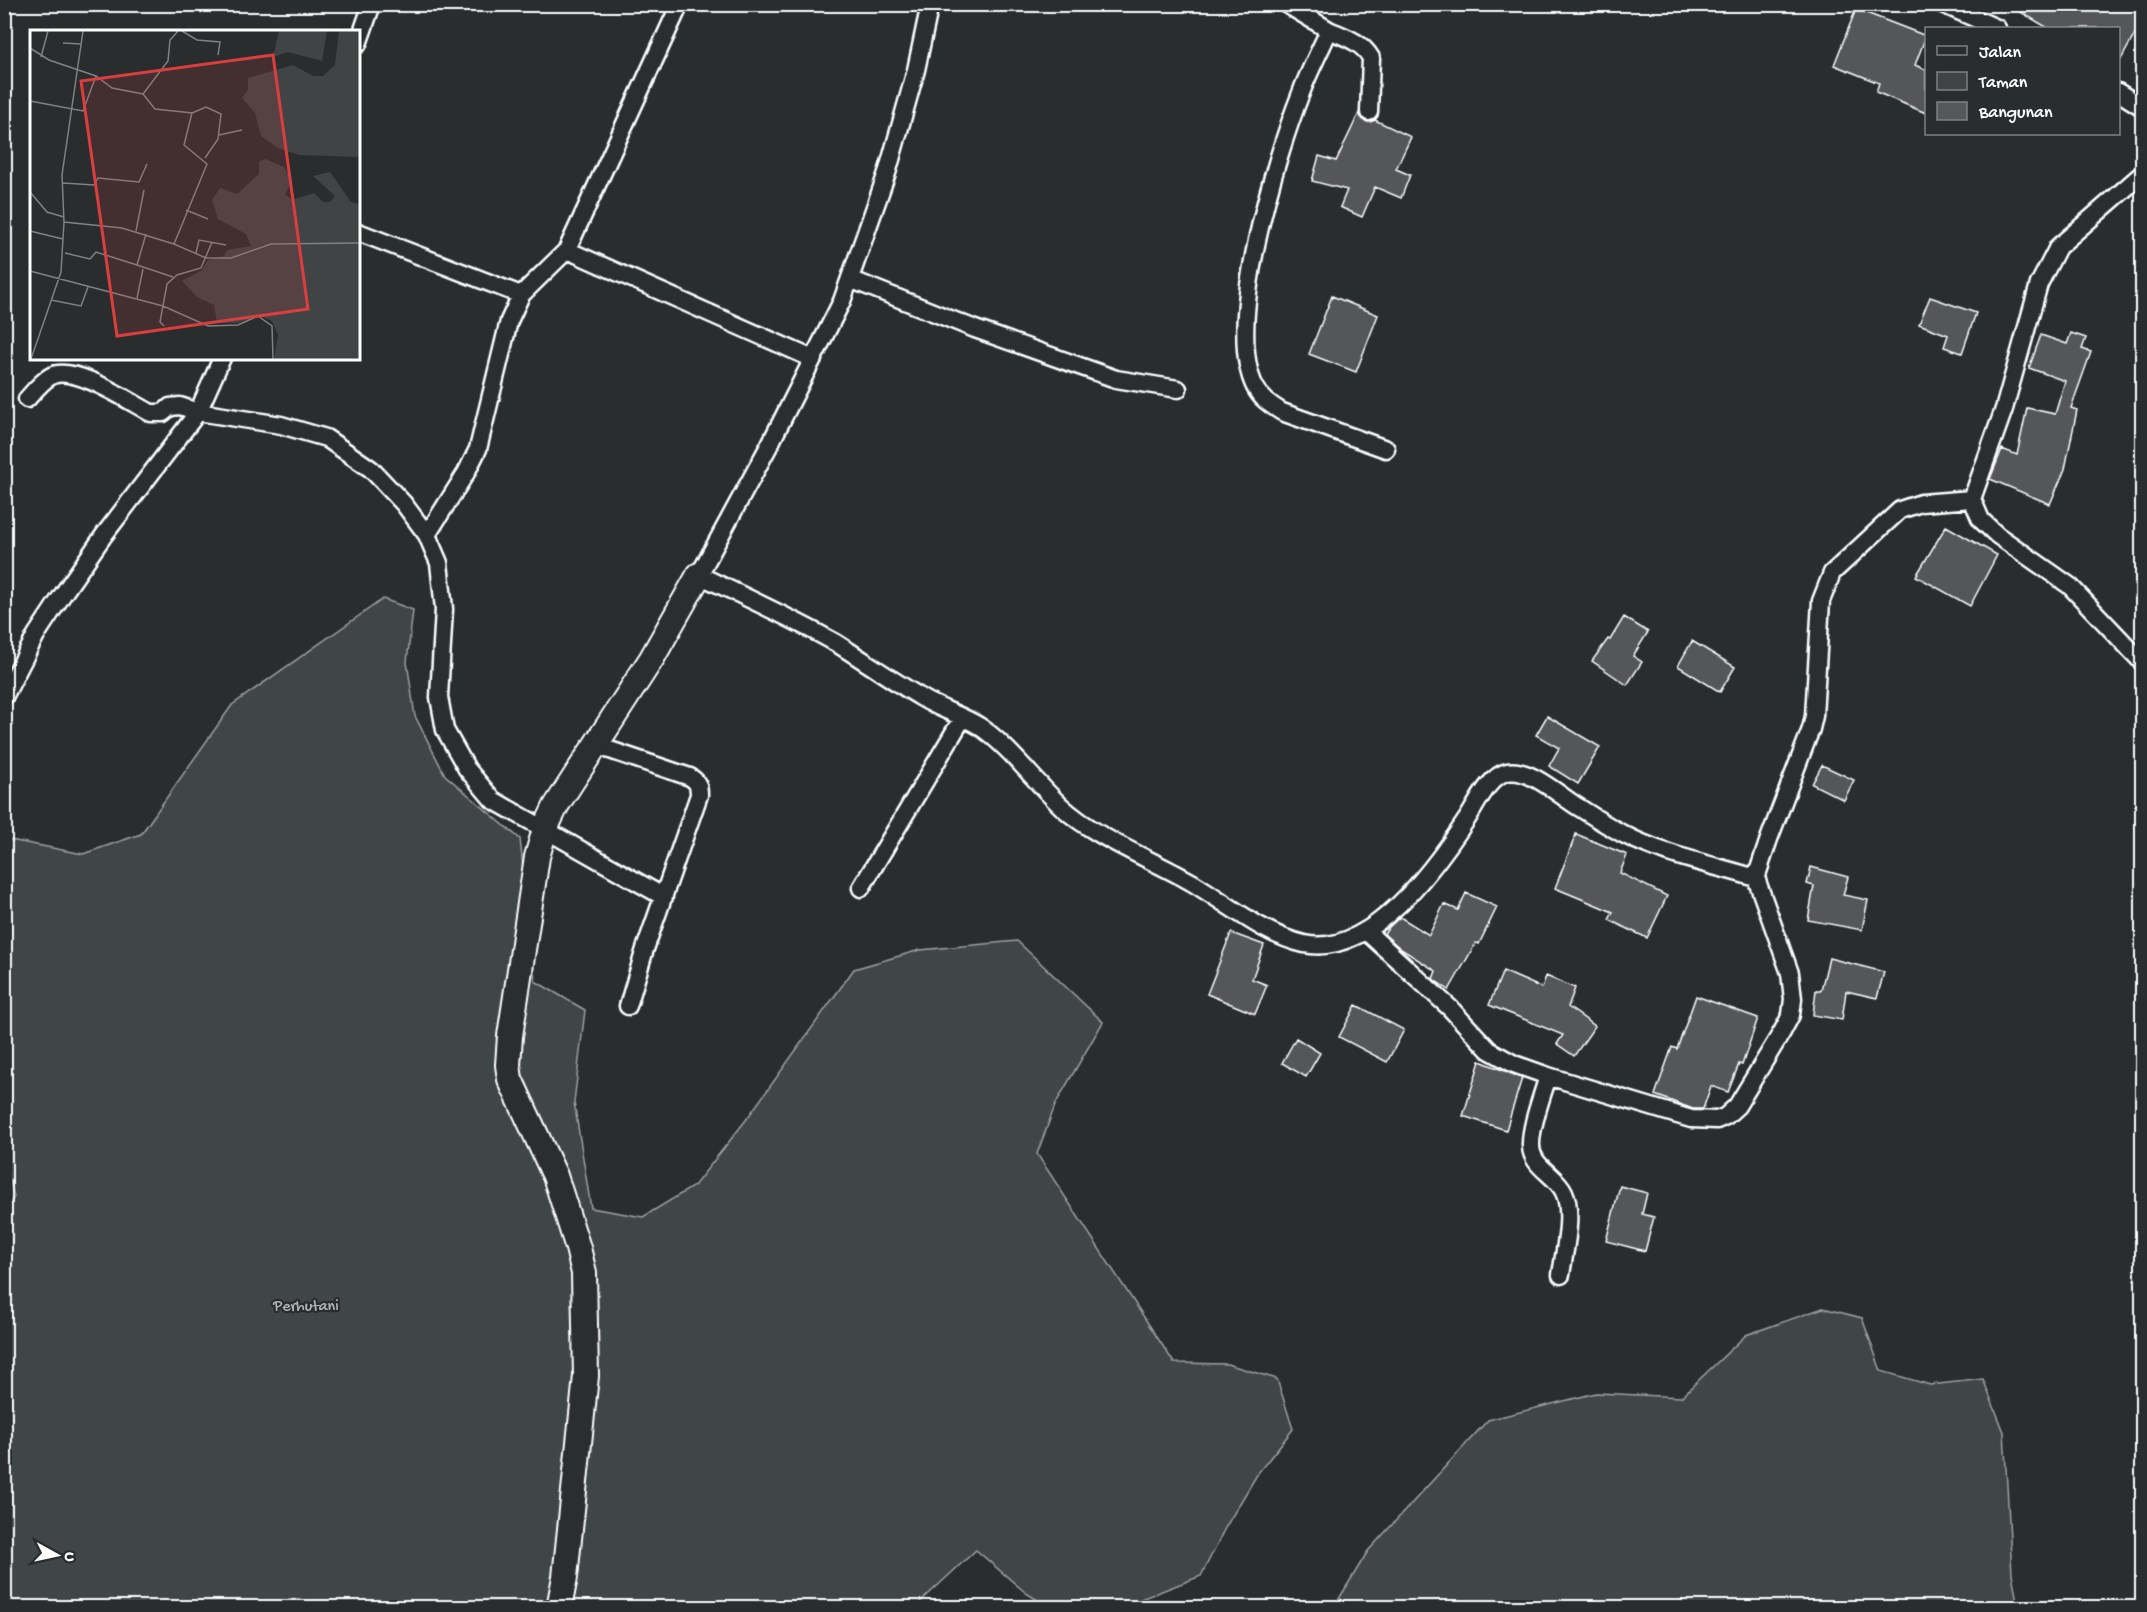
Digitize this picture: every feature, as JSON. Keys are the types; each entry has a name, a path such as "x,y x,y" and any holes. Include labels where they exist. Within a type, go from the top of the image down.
{"main road":[{"path":"559,1608 565,1577 586,1376 584,1273 555,1176 510,1079 507,1065 537,857 545,829 556,806 652,658 699,575"}],"street":[{"path":"360,38 372,4"},
{"path":"427,535 466,473 478,449 509,321 521,295 567,250 680,4"},
{"path":"930,4 916,70 888,170 842,301 699,575 803,625 930,702 978,726 1036,778 1062,807 1085,824 1194,883 1275,933 1304,944 1322,946 1343,943 1367,932 1414,889 1461,828 1494,779 1505,772 1518,771 1530,776 1625,835 1681,856 1756,878"},
{"path":"1286,4 1329,30 1360,44 1371,58 1369,112"},
{"path":"1942,4 1995,27"},
{"path":"1329,30 1301,93 1270,182 1249,282 1245,325 1246,360 1255,387 1271,405 1282,412 1386,449"},
{"path":"2120,93 2142,107"},
{"path":"2142,174 2058,247 2039,284 2004,409 1972,499 1981,520 1997,535 2070,586 2142,662"},
{"path":"360,233 521,295"},
{"path":"567,250 813,359"},
{"path":"850,279 975,329 1116,379 1178,389"},
{"path":"4,697 36,635 63,594 104,535 198,412 221,360"},
{"path":"27,399 51,376 68,373 82,377 151,413 163,413 175,406 198,412 281,425 326,438 371,469 405,504 427,535 439,563 444,609 439,697 445,730 467,769 493,800 664,897"},
{"path":"1367,932 1450,1008 1489,1050 1514,1064 1691,1119 1717,1120 1726,1116 1737,1106 1791,1015 1793,999 1790,973 1756,878 1811,729 1814,716 1821,601 1832,573 1900,510 1921,503 1972,499"},
{"path":"861,888 962,719"},
{"path":"595,745 690,777 697,782 699,788 699,795 645,949 628,1006"},
{"path":"1548,1076 1530,1146 1534,1161 1559,1183 1565,1194 1569,1210 1561,1275"}],"green space":[{"name":"Perhutani","path":"383,599 413,610 407,662 415,716 445,775 520,839 535,981 585,1010 574,1102 591,1208 643,1217 694,1186 746,1120 854,969 920,950 1017,941 1103,1022 1056,1103 1037,1154 1174,1363 1227,1364 1277,1379 1293,1429 1258,1473 1225,1528 1201,1576 1120,1607 1049,1607 1026,1593 976,1550 918,1604 918,1607 5,1607 4,1212 14,1197 4,1156 5,839 83,854 141,834 232,705"},
{"path":"1823,1308 1862,1318 1881,1371 1930,1385 1983,1379 2004,1432 2012,1574 2018,1607 1334,1607 1368,1551 1488,1420 1596,1393 1681,1397 1746,1335"}],"building":[{"path":"2007,4 2142,4 2142,21 2120,61 2120,27 2046,27"},
{"path":"1856,9 1925,36 1915,65 1925,70 1925,113 1876,92 1879,83 1834,65"},
{"path":"1359,113 1364,121 1375,120 1411,137 1396,169 1410,175 1401,198 1375,187 1362,217 1340,207 1347,190 1312,181 1319,156 1336,161"},
{"path":"1332,296 1378,315 1356,372 1309,354"},
{"path":"1930,297 1976,313 1962,353 1944,347 1948,335 1919,324"},
{"path":"2071,333 2086,338 2082,349 2091,352 2071,408 2077,410 2065,469 2050,504 1990,479 2002,449 2017,455 2027,408 2055,414 2065,381 2029,368 2041,335 2067,344"},
{"path":"1946,526 1997,555 1970,606 1916,576"},
{"path":"1624,617 1648,632 1633,656 1642,662 1627,685 1592,661 1608,639 1610,640"},
{"path":"1692,641 1735,667 1720,692 1678,666"},
{"path":"1547,716 1600,747 1578,784 1549,766 1559,748 1536,735"},
{"path":"1822,765 1854,780 1844,800 1812,784"},
{"path":"1576,834 1627,855 1620,873 1667,896 1647,938 1609,920 1613,912 1555,888"},
{"path":"1811,867 1848,877 1843,895 1868,900 1862,930 1808,920 1814,886 1807,884"},
{"path":"1466,893 1497,907 1479,944 1476,943 1449,990 1433,979 1436,971 1401,949 1384,934 1400,917 1429,935 1444,904 1458,910"},
{"path":"1231,933 1264,945 1252,979 1267,985 1255,1014 1207,994"},
{"path":"1829,958 1884,972 1877,998 1846,991 1842,1020 1813,1015 1816,990 1821,990"},
{"path":"1503,971 1542,988 1546,976 1575,988 1568,1007 1595,1026 1574,1056 1557,1044 1563,1035 1489,1005"},
{"path":"1696,996 1758,1018 1742,1065 1739,1064 1728,1092 1711,1086 1703,1109 1693,1109 1655,1095 1672,1047 1677,1049"},
{"path":"1356,1005 1404,1030 1387,1062 1339,1037"},
{"path":"1296,1038 1320,1053 1306,1077 1282,1063"},
{"path":"1480,1061 1522,1078 1506,1130 1463,1116"},
{"path":"1620,1186 1647,1193 1642,1214 1654,1217 1645,1251 1606,1241"}]}
